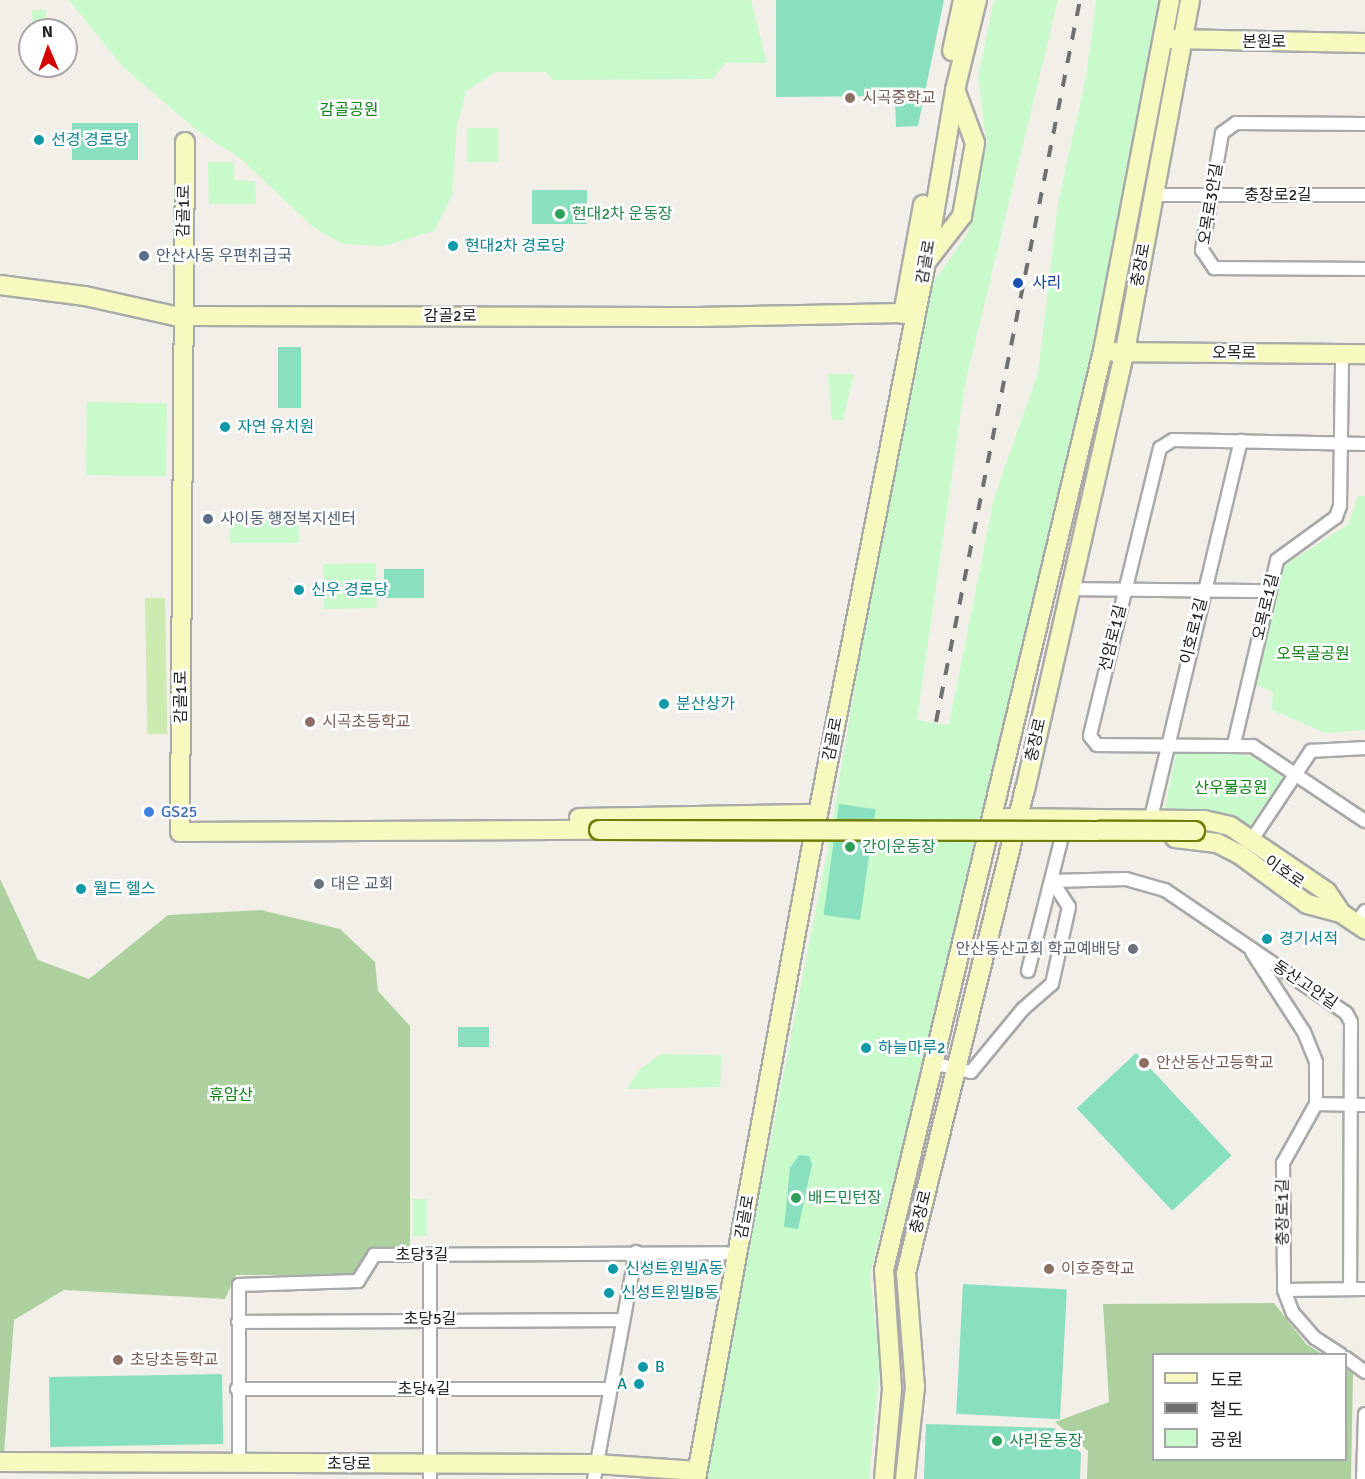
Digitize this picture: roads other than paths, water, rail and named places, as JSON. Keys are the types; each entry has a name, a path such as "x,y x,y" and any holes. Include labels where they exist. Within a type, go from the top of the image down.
{"street":[{"name":"감골로","path":"814,815 903,313 963,0"},
{"name":"감골로","path":"691,1474 726,1253 926,262 955,90 976,0"},
{"name":"충장로","path":"884,1479 892,1389 884,1270 1103,351 1170,0"},
{"name":"충장로","path":"905,1479 915,1387 906,1273 957,1070 1123,352 1155,195 1190,0"},
{"name":"본원로","path":"1164,38 1183,41 1365,43"},
{"path":"926,262 962,216 975,143 955,90"},
{"name":"오목로3안길","path":"1365,124 1236,123 1222,133 1202,250 1214,268 1365,269"},
{"name":"감골1로","path":"185,142 180,832 441,833 599,830"},
{"name":"충장로2길","path":"1155,195 1365,195"},
{"name":"감골2로","path":"0,285 85,296 183,315 697,317 903,313"},
{"name":"오목로","path":"1103,351 1365,354"},
{"name":"오목로1길","path":"1234,744 1277,560 1336,516 1340,506 1342,354"},
{"name":"선암로1길","path":"1365,444 1173,440 1160,448 1090,736 1097,745 1234,744 1253,746 1365,821"},
{"name":"이호로1길","path":"1150,822 1165,746 1241,441"},
{"path":"1070,589 1270,591"},
{"path":"1252,838 1297,775 1311,751 1365,748"},
{"path":"441,833 477,820 814,815"},
{"path":"993,818 1150,822 1204,820 1230,826 1252,838 1327,892 1341,913"},
{"name":"이호로","path":"599,830 1195,831 1243,843 1341,913 1362,921"},
{"path":"441,833 475,841 810,834"},
{"name":"감골로","path":"691,1474 810,834"},
{"path":"988,837 1193,838 1217,843 1239,854 1307,904 1341,913"},
{"path":"1028,971 1062,837"},
{"name":"동산고안길","path":"1052,881 1126,879 1165,890 1346,1013 1351,1022 1348,1105 1350,1289"},
{"path":"932,1062 971,1072 1023,1009 1052,984 1069,907 1052,881"},
{"path":"1250,949 1304,1032 1316,1062 1316,1104 1365,1105"},
{"name":"충장로1길","path":"1316,1104 1283,1162 1284,1290 1293,1313 1315,1338 1338,1353"},
{"path":"596,1472 621,1320 636,1252"},
{"name":"초당3길","path":"239,1463 237,1389 239,1285 358,1281 374,1255 726,1253"},
{"path":"430,1255 430,1471"},
{"path":"1284,1290 1365,1289"},
{"name":"초당5길","path":"238,1322 430,1319 621,1320"},
{"path":"1347,1359 1365,1372"},
{"name":"초당4길","path":"237,1389 610,1389"},
{"path":"1363,1479 1365,1414"},
{"name":"초당로","path":"0,1462 117,1472 239,1463 430,1471 691,1474"}],"railway":[{"path":"936,722 1080,0"}],"place":[{"name":"시곡중학교","path":"850,98"},
{"name":"선경 경로당","path":"39,140"},
{"name":"현대2차 운동장","path":"560,214"},
{"name":"현대2차 경로당","path":"453,246"},
{"name":"안산사동 우편취급국","path":"144,256"},
{"name":"사리","path":"1018,283"},
{"name":"자연 유치원","path":"225,427"},
{"name":"사이동 행정복지센터","path":"208,519"},
{"name":"신우 경로당","path":"299,590"},
{"name":"분산상가","path":"664,704"},
{"name":"시곡초등학교","path":"310,722"},
{"name":"GS25","path":"149,812"},
{"name":"간이운동장","path":"850,847"},
{"name":"대은 교회","path":"319,884"},
{"name":"월드 헬스","path":"81,889"},
{"name":"경기서적","path":"1267,939"},
{"name":"안산동산교회 학교예배당","path":"1133,949"},
{"name":"하늘마루2","path":"866,1048"},
{"name":"안산동산고등학교","path":"1144,1063"},
{"name":"배드민턴장","path":"796,1198"},
{"name":"신성트윈빌A동","path":"613,1269"},
{"name":"이호중학교","path":"1049,1269"},
{"name":"신성트윈빌B동","path":"609,1293"},
{"name":"초당초등학교","path":"118,1360"},
{"name":"B","path":"643,1367"},
{"name":"A","path":"639,1384"},
{"name":"사리운동장","path":"997,1441"}],"park label":[{"name":"감골공원","path":"349,110"},
{"name":"오목골공원","path":"1313,654"},
{"name":"산우물공원","path":"1231,788"},
{"name":"휴암산","path":"231,1095"}]}
